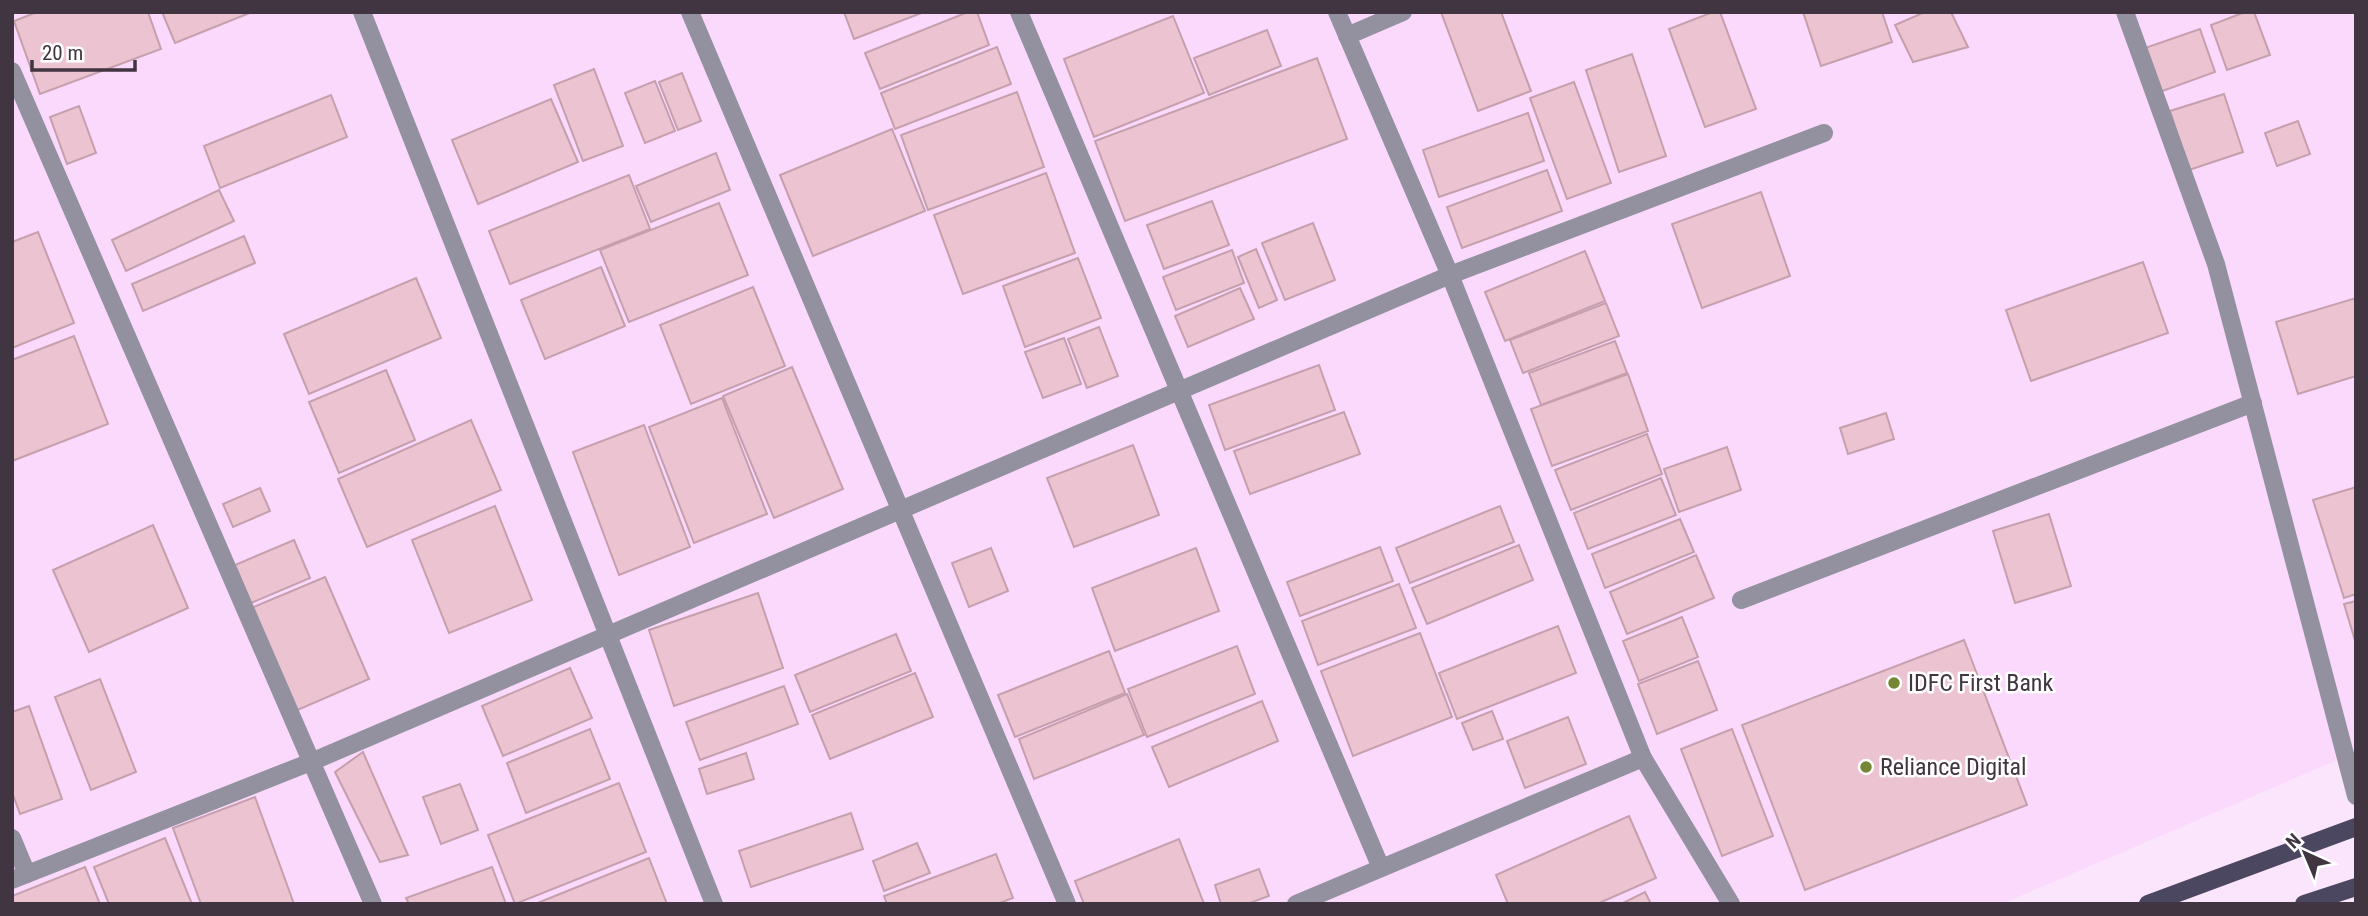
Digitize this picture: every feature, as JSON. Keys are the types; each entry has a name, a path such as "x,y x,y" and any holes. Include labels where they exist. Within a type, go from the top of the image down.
{"main road":[{"path":"2148,904 2356,827"},
{"path":"2304,904 2356,887"}],"street":[{"path":"362,12 714,904"},
{"path":"690,12 1068,904"},
{"path":"1019,12 1381,868"},
{"path":"1336,12 1450,275 1643,758 1731,904"},
{"path":"1347,36 1403,12"},
{"path":"2125,12 2216,264 2356,796"},
{"path":"12,71 373,904"},
{"path":"12,838 20,877 311,762 1450,275 1824,133"},
{"path":"1741,600 2253,403"},
{"path":"1296,904 1643,758"}],"shaded area":[{"path":"12,12 2356,12 2356,752 2002,904 12,904"}],"building":[{"path":"37,12 148,12 161,49 40,94 14,21"},
{"path":"162,12 252,12 175,43"},
{"path":"844,12 924,12 854,39"},
{"path":"968,12 977,12 989,45 880,89 865,53"},
{"path":"1441,12 1501,12 1531,91 1478,111"},
{"path":"1713,12 1720,12 1756,109 1705,127 1669,29"},
{"path":"1803,12 1882,12 1892,42 1821,66"},
{"path":"1925,12 1951,12 1968,47 1913,62 1895,25"},
{"path":"2245,12 2254,12 2270,55 2227,70 2211,25"},
{"path":"1173,16 1204,93 1094,137 1064,59"},
{"path":"2200,29 2215,72 2157,93 2142,49"},
{"path":"1267,30 1281,66 1209,95 1194,58"},
{"path":"997,47 1011,84 895,129 881,93"},
{"path":"1632,54 1666,156 1619,172 1586,70"},
{"path":"1317,58 1347,139 1125,221 1095,141"},
{"path":"594,69 623,146 583,161 554,85"},
{"path":"682,73 701,121 678,130 659,82"},
{"path":"655,81 675,131 645,143 625,93"},
{"path":"1574,82 1611,183 1567,199 1530,98"},
{"path":"1017,92 1044,167 928,210 901,135"},
{"path":"2224,94 2243,152 2189,170 2170,111"},
{"path":"331,95 347,137 220,188 204,146"},
{"path":"551,99 578,162 478,204 452,140"},
{"path":"79,106 96,153 67,164 50,117"},
{"path":"1528,113 1544,161 1439,197 1423,150"},
{"path":"2298,121 2310,154 2277,166 2265,133"},
{"path":"892,129 925,211 813,256 780,175"},
{"path":"716,153 730,190 651,222 636,186"},
{"path":"1547,170 1562,211 1462,248 1447,207"},
{"path":"1046,173 1075,253 963,294 934,215"},
{"path":"629,175 650,229 510,284 489,231"},
{"path":"219,190 234,221 126,271 112,240"},
{"path":"1761,192 1790,276 1702,308 1672,224"},
{"path":"1212,201 1229,245 1164,269 1147,225"},
{"path":"719,203 748,275 629,322 600,250"},
{"path":"1313,223 1335,280 1285,300 1262,243"},
{"path":"38,232 74,323 12,348 12,242"},
{"path":"244,236 255,263 143,311 132,284"},
{"path":"1256,249 1277,300 1259,308 1238,257"},
{"path":"1232,250 1244,283 1176,310 1163,277"},
{"path":"1585,251 1605,301 1505,341 1485,292"},
{"path":"1078,258 1101,318 1025,347 1003,286"},
{"path":"2143,262 2168,333 2031,381 2006,310"},
{"path":"601,267 625,326 545,359 521,300"},
{"path":"416,278 441,338 309,394 284,334"},
{"path":"753,287 785,366 691,404 660,325"},
{"path":"1240,288 1254,319 1188,347 1175,316"},
{"path":"2356,298 2356,376 2298,394 2276,322"},
{"path":"1606,303 1619,336 1523,373 1510,340"},
{"path":"1099,327 1118,376 1087,388 1068,339"},
{"path":"74,336 108,424 12,461 12,360"},
{"path":"1064,338 1081,384 1043,398 1025,352"},
{"path":"1615,341 1627,373 1541,405 1529,373"},
{"path":"1319,365 1335,410 1225,450 1209,405"},
{"path":"792,367 843,489 774,518 723,396"},
{"path":"386,370 415,440 339,473 309,402"},
{"path":"1628,374 1648,431 1552,466 1531,409"},
{"path":"722,398 767,514 694,543 649,427"},
{"path":"1344,412 1360,454 1250,494 1234,451"},
{"path":"1886,413 1894,439 1848,454 1840,428"},
{"path":"471,420 501,490 367,547 338,479"},
{"path":"644,425 690,547 619,575 573,452"},
{"path":"1647,434 1662,474 1571,510 1555,470"},
{"path":"1133,445 1159,515 1074,547 1047,478"},
{"path":"1727,447 1741,490 1679,512 1664,469"},
{"path":"1661,478 1676,515 1588,549 1574,513"},
{"path":"2356,487 2356,594 2344,598 2313,500"},
{"path":"260,488 270,511 233,527 223,504"},
{"path":"495,506 532,600 449,633 412,540"},
{"path":"1500,506 1514,542 1410,583 1396,548"},
{"path":"2049,514 2071,586 2015,603 1993,531"},
{"path":"1680,519 1694,552 1605,588 1592,554"},
{"path":"153,525 188,608 89,652 53,570"},
{"path":"294,540 310,578 251,603 235,565"},
{"path":"1519,545 1533,580 1427,624 1412,588"},
{"path":"1380,547 1393,581 1300,616 1287,582"},
{"path":"991,548 1008,591 969,607 952,563"},
{"path":"1196,548 1219,611 1115,651 1092,588"},
{"path":"1696,555 1714,598 1627,634 1610,592"},
{"path":"325,577 369,679 293,712 249,609"},
{"path":"1399,584 1416,628 1318,665 1302,621"},
{"path":"758,593 783,668 674,706 649,630"},
{"path":"2356,601 2356,644 2344,604"},
{"path":"1682,617 1698,657 1639,681 1623,641"},
{"path":"1558,626 1576,673 1457,719 1439,673"},
{"path":"1420,633 1452,717 1353,756 1321,671"},
{"path":"896,634 911,671 810,712 795,675"},
{"path":"1964,640 2027,805 1805,890 1742,725"},
{"path":"1237,646 1255,694 1147,737 1128,689"},
{"path":"1109,651 1125,693 1015,737 998,695"},
{"path":"1698,661 1717,710 1657,734 1638,684"},
{"path":"570,668 592,718 503,756 482,706"},
{"path":"915,673 933,717 830,759 812,715"},
{"path":"100,679 136,772 91,790 55,697"},
{"path":"784,686 798,724 700,760 686,722"},
{"path":"1127,694 1144,735 1034,779 1019,739"},
{"path":"1262,701 1278,741 1169,787 1152,747"},
{"path":"29,706 62,799 20,814 12,792 12,712"},
{"path":"1492,711 1503,739 1473,750 1462,723"},
{"path":"1568,717 1586,764 1525,788 1507,741"},
{"path":"590,729 610,779 526,813 507,763"},
{"path":"1732,729 1773,836 1722,856 1681,749"},
{"path":"363,752 408,855 380,862 335,772"},
{"path":"746,753 754,779 707,794 699,769"},
{"path":"619,783 646,852 515,904 488,835"},
{"path":"460,784 478,830 441,844 423,797"},
{"path":"255,797 294,904 201,904 173,828"},
{"path":"851,813 863,849 751,887 739,851"},
{"path":"1629,816 1656,878 1597,904 1508,904 1496,875"},
{"path":"165,838 192,904 109,904 94,867"},
{"path":"1179,839 1204,904 1084,904 1075,881"},
{"path":"917,843 930,873 884,891 873,861"},
{"path":"996,854 1013,898 997,904 887,904 884,896"},
{"path":"649,858 667,904 535,904"},
{"path":"85,867 100,904 14,904 12,896"},
{"path":"492,867 506,904 409,904 406,898"},
{"path":"1259,869 1269,896 1247,904 1221,904 1215,885"},
{"path":"1645,892 1651,904 1621,904"}],"place":[{"name":"IDFC First Bank","path":"1894,683"},
{"name":"Reliance Digital","path":"1866,767"}]}
